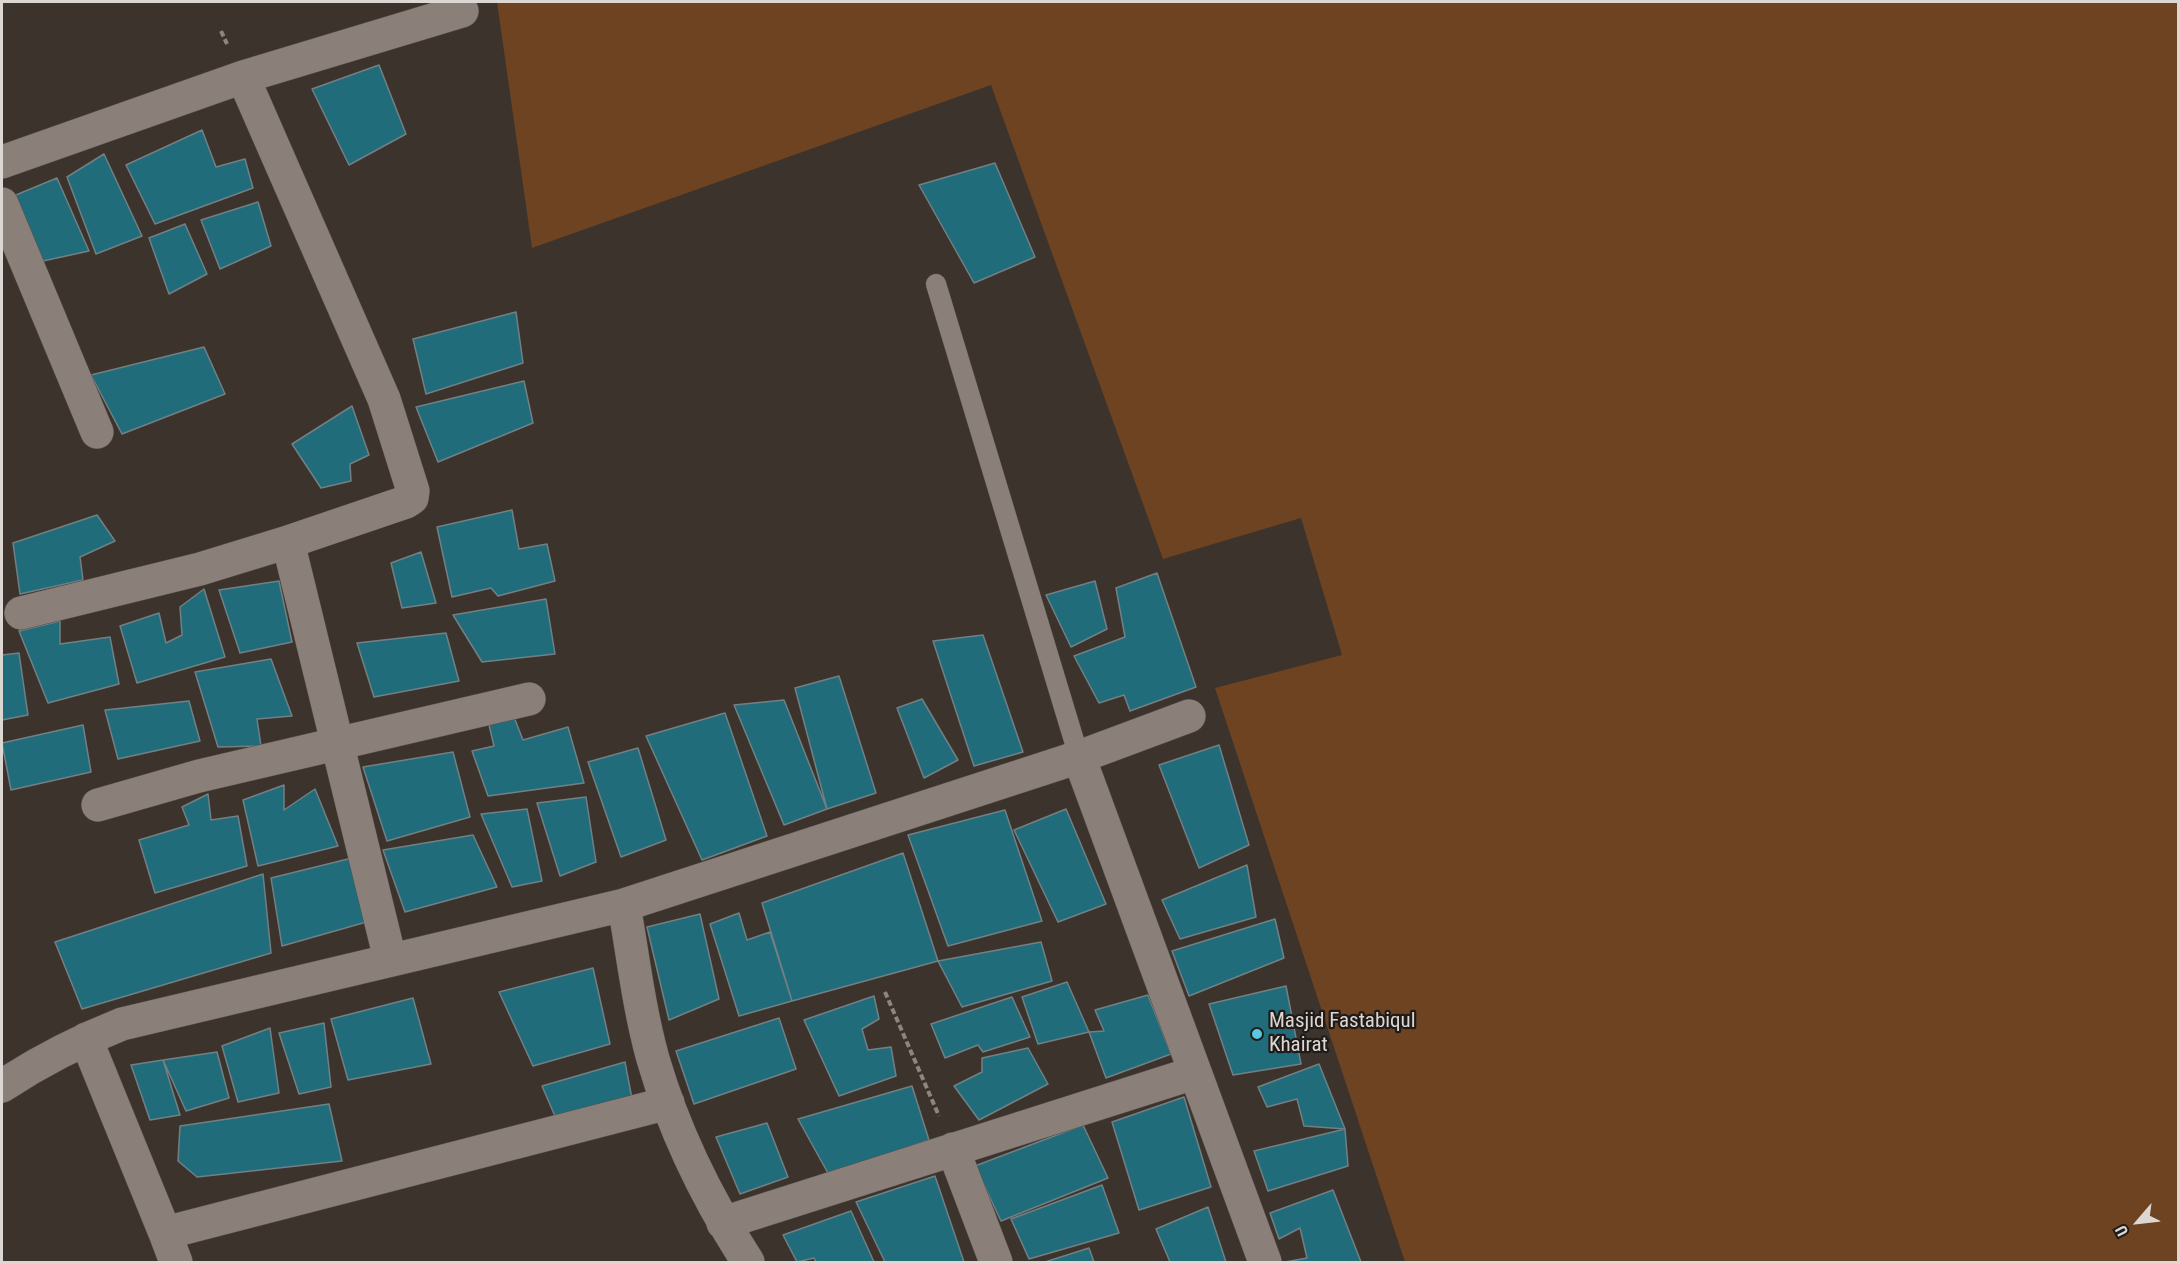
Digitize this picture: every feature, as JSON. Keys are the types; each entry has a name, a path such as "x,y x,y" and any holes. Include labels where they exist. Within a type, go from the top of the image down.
{"street":[{"path":"2,162 243,77 462,11"},
{"path":"21,613 200,569 288,542 412,498 413,490 384,399 243,77"},
{"path":"2,204 97,432"},
{"path":"288,542 390,959"},
{"path":"98,805 199,776 529,699"},
{"path":"2,1086 39,1062 86,1038 122,1024 624,905 1079,757 1189,716"},
{"path":"1079,757 1265,1263"},
{"path":"624,905 645,1024 668,1103 723,1223 748,1263"},
{"path":"86,1038 171,1248 668,1103"},
{"path":"723,1223 1194,1073"},
{"path":"953,1149 996,1263"}],"lane":[{"path":"936,284 1079,757"}],"path":[{"path":"885,992 953,1149"}],"shaded area":[{"path":"497,2 2178,2 2178,1262 1405,1262 1215,688 1342,655 1301,518 1163,559 991,85 532,248"}],"building":[{"path":"379,65 406,134 349,165 312,89"},
{"path":"202,130 216,167 245,159 253,188 155,224 126,165"},
{"path":"104,154 142,236 96,254 67,177"},
{"path":"995,163 1035,257 974,283 919,185"},
{"path":"57,178 89,251 43,261 11,197"},
{"path":"258,202 271,246 220,269 201,220"},
{"path":"185,224 207,274 169,294 149,238"},
{"path":"516,312 523,363 426,394 413,339"},
{"path":"204,347 225,394 122,434 91,375"},
{"path":"524,381 533,423 438,462 416,407"},
{"path":"352,406 369,455 350,464 351,481 321,488 292,444"},
{"path":"512,510 519,549 547,544 555,581 498,596 491,588 452,597 437,527"},
{"path":"97,515 115,541 80,557 83,580 20,594 13,543"},
{"path":"421,552 436,603 402,608 391,563"},
{"path":"1157,573 1196,687 1130,711 1124,695 1099,703 1074,656 1125,637 1116,588"},
{"path":"279,581 292,642 240,653 219,590"},
{"path":"1095,581 1107,629 1071,647 1046,595"},
{"path":"204,589 225,657 137,683 120,626 159,613 166,643 182,635 180,607"},
{"path":"546,599 555,654 482,662 453,615"},
{"path":"60,621 60,644 110,637 119,684 48,703 19,631"},
{"path":"446,633 459,681 374,697 357,643"},
{"path":"983,635 1023,752 974,766 933,641"},
{"path":"19,653 28,715 2,720 2,655"},
{"path":"271,659 292,716 257,719 261,746 218,747 195,672"},
{"path":"839,676 876,793 827,809 795,688"},
{"path":"922,699 958,760 924,778 897,708"},
{"path":"784,700 827,809 784,825 734,705"},
{"path":"189,701 200,741 118,759 105,710"},
{"path":"512,712 523,740 568,727 584,783 488,796 472,751 494,746 489,725"},
{"path":"725,713 767,836 702,860 646,736"},
{"path":"83,725 91,772 11,790 2,743"},
{"path":"1219,745 1249,845 1199,868 1159,765"},
{"path":"638,748 666,840 621,857 588,762"},
{"path":"453,752 470,817 387,841 363,767"},
{"path":"284,785 284,810 315,789 338,846 258,866 243,800"},
{"path":"208,794 211,820 238,816 247,866 155,893 139,840 189,825 182,807"},
{"path":"586,797 596,862 560,876 537,803"},
{"path":"527,809 542,881 512,887 481,814"},
{"path":"1066,809 1106,904 1058,922 1014,830"},
{"path":"1005,810 1042,921 948,946 908,835"},
{"path":"473,835 497,887 405,912 383,850"},
{"path":"903,853 938,961 792,1001 762,903"},
{"path":"352,858 370,921 282,946 271,878"},
{"path":"1247,865 1256,917 1180,939 1162,900"},
{"path":"263,874 271,953 82,1009 55,942"},
{"path":"739,913 747,940 770,932 792,1001 739,1016 710,924"},
{"path":"700,914 719,999 669,1020 647,927"},
{"path":"1275,919 1284,958 1189,996 1172,951"},
{"path":"1041,942 1052,981 962,1007 938,961"},
{"path":"593,968 610,1044 533,1066 499,992"},
{"path":"1067,982 1089,1032 1038,1044 1022,997"},
{"name":"Masjid Fastabiqul Khairat","path":"1286,986 1301,1064 1233,1075 1209,1004"},
{"path":"1148,995 1171,1054 1106,1078 1089,1032 1104,1031 1095,1010"},
{"path":"874,996 879,1019 862,1029 868,1050 891,1047 896,1076 839,1096 804,1020"},
{"path":"1012,997 1030,1037 983,1052 978,1045 945,1058 931,1024"},
{"path":"413,998 431,1064 348,1080 331,1019"},
{"path":"779,1018 796,1069 694,1104 676,1051"},
{"path":"324,1023 331,1087 299,1094 279,1033"},
{"path":"270,1028 279,1093 238,1102 222,1046"},
{"path":"1028,1048 1048,1084 979,1120 954,1086 982,1072 982,1058"},
{"path":"217,1052 229,1098 186,1111 163,1060"},
{"path":"163,1060 180,1115 150,1120 131,1065"},
{"path":"625,1062 633,1104 564,1137 542,1086"},
{"path":"1319,1064 1345,1129 1304,1126 1297,1099 1267,1107 1258,1087"},
{"path":"912,1086 929,1140 829,1175 798,1119"},
{"path":"1184,1097 1211,1187 1139,1210 1112,1122"},
{"path":"329,1104 342,1161 197,1177 178,1161 180,1126"},
{"path":"767,1123 788,1177 740,1194 716,1137"},
{"path":"1083,1125 1108,1178 1001,1221 975,1166"},
{"path":"1345,1129 1348,1166 1268,1191 1254,1151"},
{"path":"935,1176 964,1262 885,1262 856,1202"},
{"path":"1102,1185 1119,1233 1029,1259 1011,1219"},
{"path":"1333,1190 1361,1262 1285,1262 1307,1258 1300,1228 1279,1239 1270,1213"},
{"path":"1208,1207 1226,1262 1170,1262 1156,1229"},
{"path":"851,1211 874,1262 816,1262 814,1258 797,1262 783,1235"},
{"path":"1089,1248 1094,1262 1045,1262"}],"place":[{"name":"Masjid Fastabiqul Khairat","path":"1257,1034"}]}
